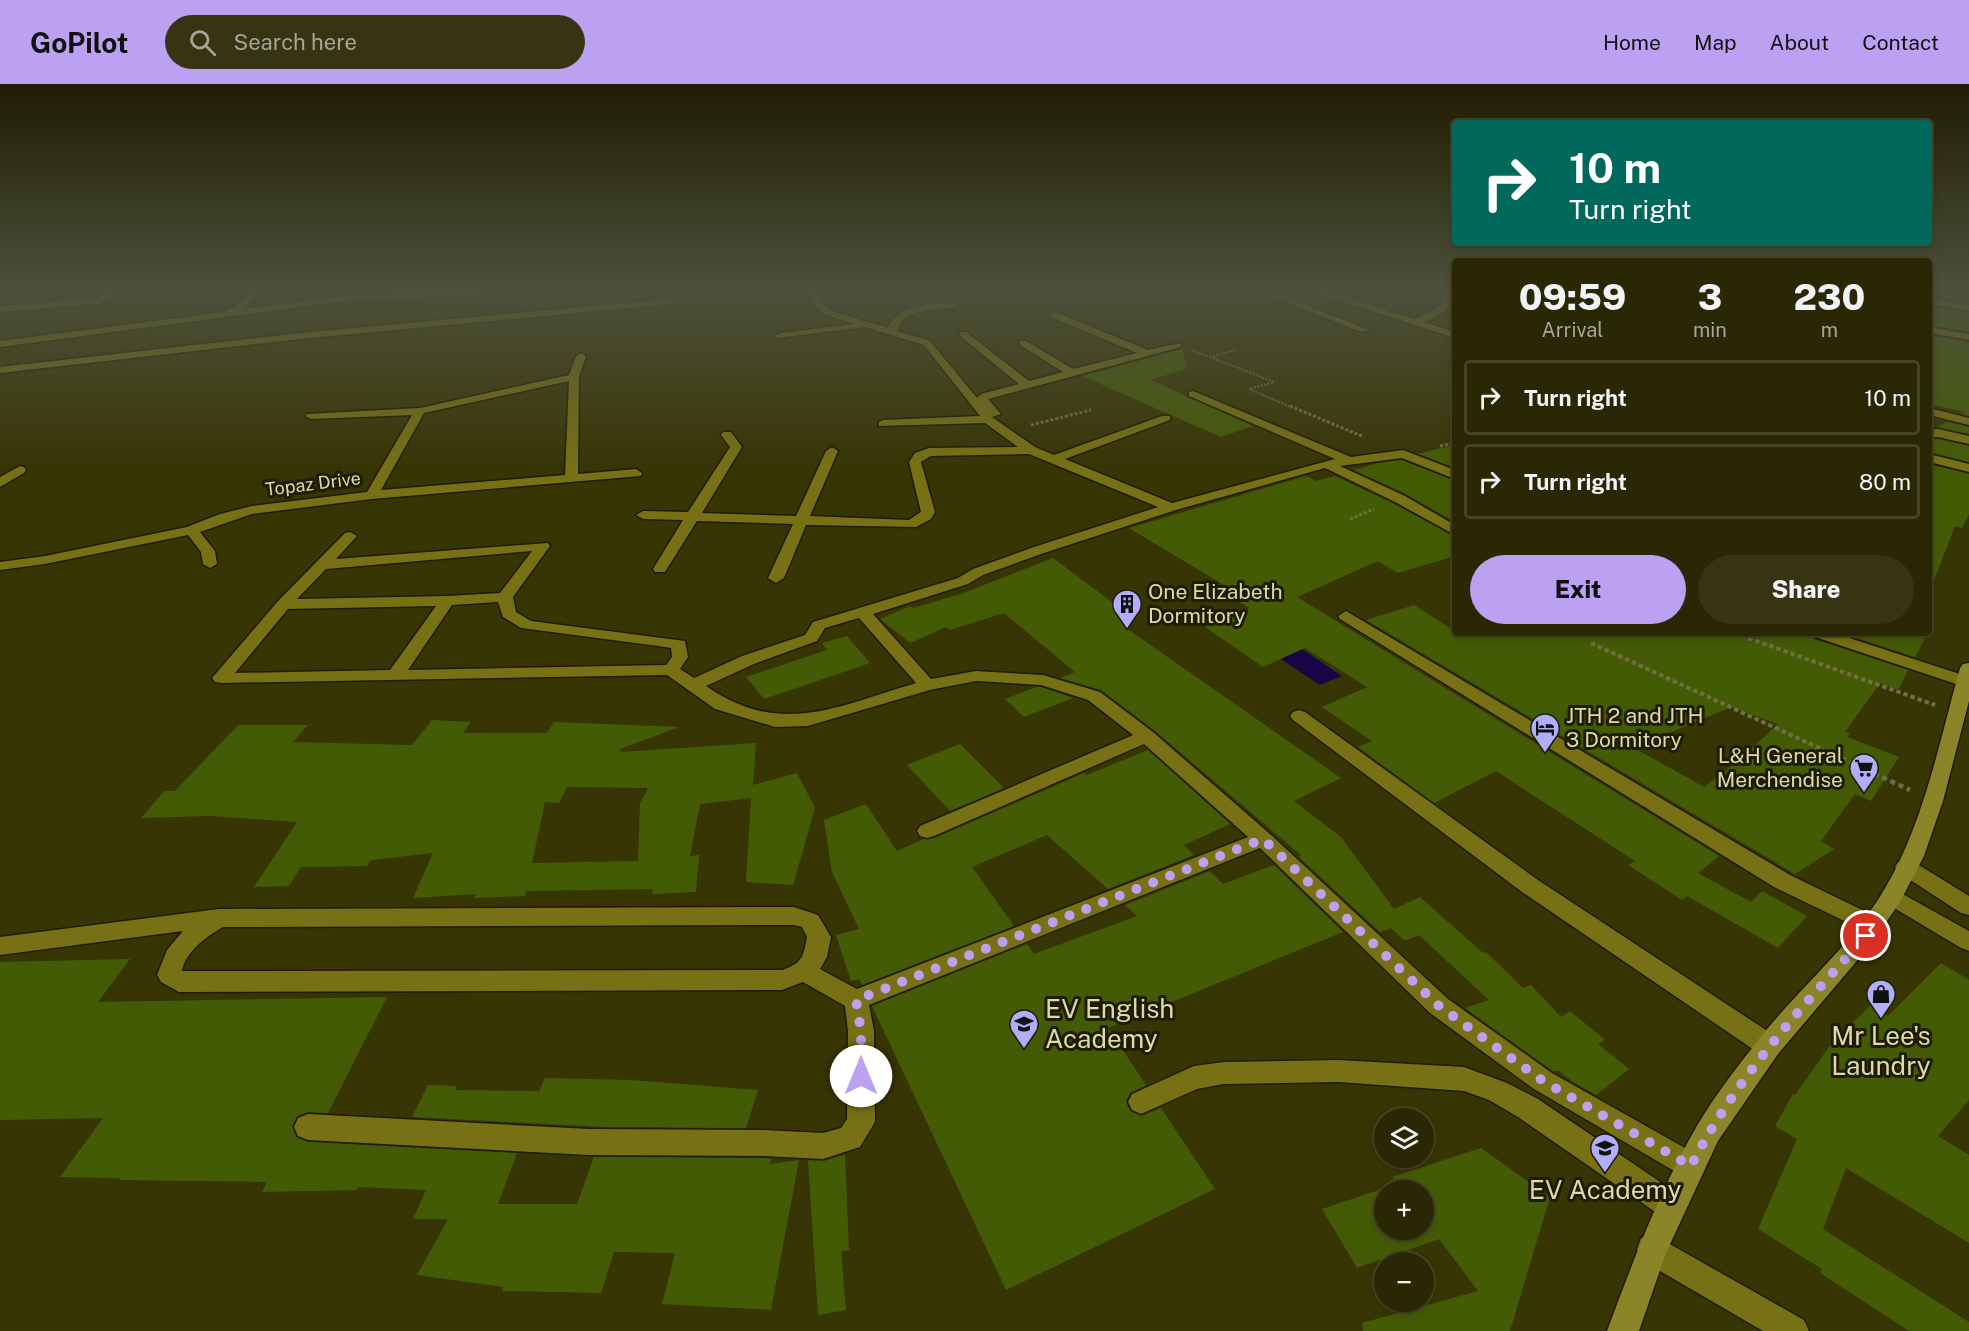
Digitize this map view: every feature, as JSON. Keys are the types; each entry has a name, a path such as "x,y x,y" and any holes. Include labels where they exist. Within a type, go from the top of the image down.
{"main road":[{"path":"1623,1331 1652,1249 1708,1132 1768,1046 1873,925 1892,896 1913,856 1933,801 1967,674"}],"street":[{"path":"0,352 25,349"},
{"path":"0,370 184,349"},
{"path":"932,349 996,426 1031,450 1171,507"},
{"path":"982,349 1028,385"},
{"path":"1033,349 1072,374"},
{"path":"1138,349 1147,353"},
{"path":"996,426 999,419 983,397 1161,349"},
{"path":"571,478 574,377 581,356"},
{"path":"311,416 420,411 574,377"},
{"path":"1193,394 1348,460"},
{"path":"372,495 420,411"},
{"path":"1932,412 1969,422"},
{"path":"1054,459 1166,418"},
{"path":"883,424 996,426"},
{"path":"1932,434 1938,433 1969,440"},
{"path":"660,569 736,447 727,435"},
{"path":"643,516 911,524 920,521 928,512 915,462 919,456 930,452 1031,450"},
{"path":"776,578 832,451"},
{"path":"692,686 748,660 811,638 819,625 963,581 978,572 1029,553 1171,507 1348,460 1403,454 1452,473"},
{"path":"1932,459 1969,468"},
{"path":"1326,464 1400,500 1434,524 1452,530"},
{"path":"0,483 20,470"},
{"name":"Topaz Drive","path":"0,566 45,560 190,530 225,516 252,510 372,495 636,473"},
{"path":"190,530 208,551 210,564"},
{"path":"350,536 284,604 221,678 671,670 721,705 750,716 775,721 808,720 927,685 976,676 1043,681 1094,696 1146,736 1263,839 1439,1006 1543,1081 1691,1166"},
{"path":"284,604 447,601 505,597 543,546 321,565"},
{"path":"505,597 509,614 527,625 679,645 680,657 671,670"},
{"path":"396,674 447,601"},
{"path":"863,612 927,685"},
{"path":"1346,616 1782,881 1873,925"},
{"path":"1829,636 1967,674"},
{"path":"1299,716 1404,796 1684,992 1768,1046"},
{"path":"927,831 1146,736"},
{"path":"856,1000 1263,839"},
{"path":"1906,867 1969,907"},
{"path":"1892,896 1969,942"},
{"path":"0,946 219,918 794,916 810,921 819,937 815,957 805,972 782,980 179,982 169,975 170,963 180,949 207,925 219,918"},
{"path":"805,972 856,1000"},
{"path":"308,1127 589,1142 764,1143 823,1146 850,1138 861,1122 861,1031 856,1000"},
{"path":"1141,1102 1194,1078 1224,1073 1338,1071 1464,1079 1498,1091 1528,1108 1671,1206"},
{"path":"1652,1249 1793,1331"}],"path":[{"path":"1189,349 1274,382 1249,389 1403,454"},
{"path":"1210,357 1236,350"},
{"path":"996,426 1091,410"},
{"path":"1742,636 1955,712"},
{"path":"1591,643 1933,801"}],"shaded area":[{"path":"1278,633 1342,676 1320,685 1255,642"}],"building":[{"path":"1182,349 1188,368 1151,380 1253,426 1221,437 1082,376"},
{"path":"1932,349 1969,349 1969,416 1961,414 1966,412 1932,405"},
{"path":"1947,422 1969,427 1969,434 1937,427"},
{"path":"1932,440 1969,446 1969,462 1932,453"},
{"path":"1452,446 1452,467 1418,454"},
{"path":"1402,460 1452,480 1452,520 1406,494 1354,470 1378,463"},
{"path":"1932,465 1969,474 1969,514 1962,528 1955,526 1932,585"},
{"path":"1306,476 1316,481 1335,476 1452,535 1452,557 1398,573 1378,561 1297,597 1719,856 1698,873 1751,902 1762,891 1807,916 1778,948 1687,896 1682,900 1628,865 1635,861 1496,771 1434,803 1358,747 1372,741 1322,707 1367,687 1305,648 1263,667 1205,627 1250,608 1215,588 1224,585 1129,528"},
{"path":"1053,558 1133,618 1126,628 1341,778 1294,801 1341,837 1394,909 1420,897 1483,953 1486,952 1523,988 1531,985 1561,1017 1570,1011 1605,1040 1598,1044 1629,1069 1596,1095 1559,1071 1553,1071 1465,1008 1489,1000 1419,935 1405,941 1391,928 1380,932 1298,856 1301,855 1154,730 1101,690 1060,678 1075,672 1004,613 950,630 946,627 910,643 880,619 910,606 913,608 961,594"},
{"path":"1414,605 1452,629 1452,636 1810,636 1908,670 1898,690 1880,683 1845,732 1850,733 1847,737 1899,757 1871,801 1855,794 1821,841 1834,849 1795,874 1366,620","holes":["1731,707 1778,724 1738,761 1704,787 1634,748"]},
{"path":"847,636 870,663 764,699 746,677 827,650 822,643"},
{"path":"1850,636 1926,636 1915,657"},
{"path":"1036,687 1073,698 1024,717 1005,699"},
{"path":"432,720 471,722 463,733 547,733 554,722 679,727 620,749 621,752 756,743 753,785 797,773 815,808 793,885 746,882 751,798 700,804 690,856 699,855 696,892 652,894 653,889 526,891 525,896 474,898 476,894 413,898 433,853 371,860 367,866 301,867 289,886 254,887 297,822 210,816 141,818 164,791 175,791 238,725 308,725 293,742 412,745","holes":["567,787 648,788 640,803 638,861 532,863 545,802 559,803"]},
{"path":"960,744 1004,788 950,811 907,765"},
{"path":"1148,750 1230,824 1184,845 1194,855 1108,889 1047,835 972,867 1014,926 862,985 859,979 851,981 836,935 859,929 832,872 824,820 866,804 897,851 924,839 935,838 1084,773 1087,775"},
{"path":"1274,865 1343,932 1108,1028 1146,1085 1130,1093 1126,1101 1130,1111 1142,1116 1161,1108 1215,1189 1006,1290 872,1006 1027,944 1034,954 1137,916 1125,905 1210,871 1223,884"},
{"path":"130,959 98,1002 387,997 328,1113 308,1112 297,1116 292,1126 296,1137 308,1142 517,1153 498,1204 577,1204 594,1157 764,1158 771,1159 770,1164 799,1160 771,1310 662,1304 675,1253 614,1252 601,1293 502,1291 503,1287 417,1275 448,1219 413,1219 426,1190 358,1187 357,1190 262,1192 267,1182 60,1177 103,1118 0,1120 0,962"},
{"path":"1941,963 1969,980 1969,1100 1938,1136 1969,1155 1969,1243 1846,1168 1823,1229 1969,1322 1969,1331 1909,1331 1820,1273 1822,1269 1758,1229 1797,1139 1775,1126 1793,1094 1795,1095 1831,1044 1871,1005 1888,1016"},
{"path":"545,1078 631,1080 758,1090 746,1128 605,1127 412,1117 428,1085 457,1086 455,1090 539,1091"},
{"path":"1481,1148 1550,1197 1510,1331 1363,1331 1362,1323 1402,1312 1434,1312 1434,1303 1478,1291 1439,1239 1402,1252 1374,1252 1374,1262 1357,1268 1322,1209 1374,1192 1374,1240 1434,1240 1434,1180 1394,1180 1392,1177 1420,1168 1434,1168 1434,1163"},
{"path":"845,1155 849,1250 841,1251 846,1310 818,1315 808,1160 824,1161"}],"place":[{"name":"One Elizabeth Dormitory","path":"1127,630"},
{"name":"JTH 2 and JTH 3 Dormitory","path":"1545,754"},
{"name":"L&H General Merchendise","path":"1864,794"},
{"name":"Mr Lee's Laundry","path":"1881,1020"},
{"name":"EV English Academy","path":"1024,1050"},
{"name":"EV Academy","path":"1605,1174"}],"route":[{"path":"861,1076 861,1031 856,1000 1263,839 1439,1006 1543,1081 1691,1166 1708,1132 1768,1046 1866,936"}]}
